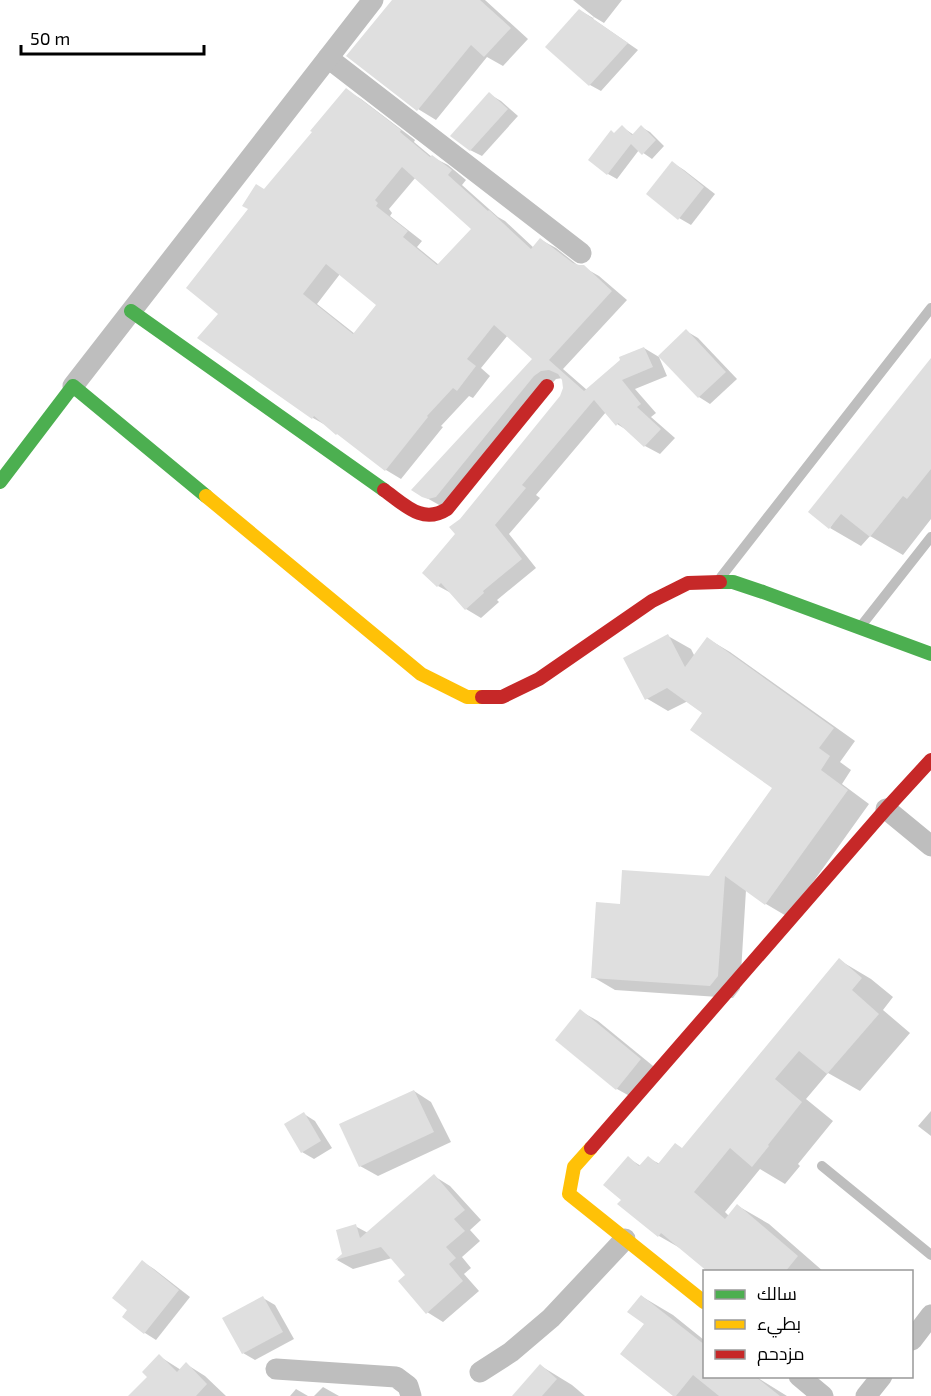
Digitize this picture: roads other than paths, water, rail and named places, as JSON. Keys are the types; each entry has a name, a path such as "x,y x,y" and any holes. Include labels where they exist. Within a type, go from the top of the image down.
{"street":[{"path":"0,482 373,0"},
{"path":"328,58 580,253"},
{"path":"131,311 413,511 427,516 447,509 547,386"},
{"path":"73,386 421,674 466,697 502,697 539,679 652,601 688,583 734,582 931,654"},
{"path":"703,1300 569,1194 574,1167 931,760"},
{"path":"886,809 931,846"},
{"path":"480,1372 511,1352 551,1318 625,1239"},
{"path":"913,1339 931,1316"},
{"path":"276,1369 396,1377 408,1386 411,1396"},
{"path":"800,1378 823,1396"},
{"path":"866,1396 881,1378"}],"lane":[{"path":"717,583 931,308"},
{"path":"860,627 931,537"},
{"path":"822,1166 931,1254"}]}
